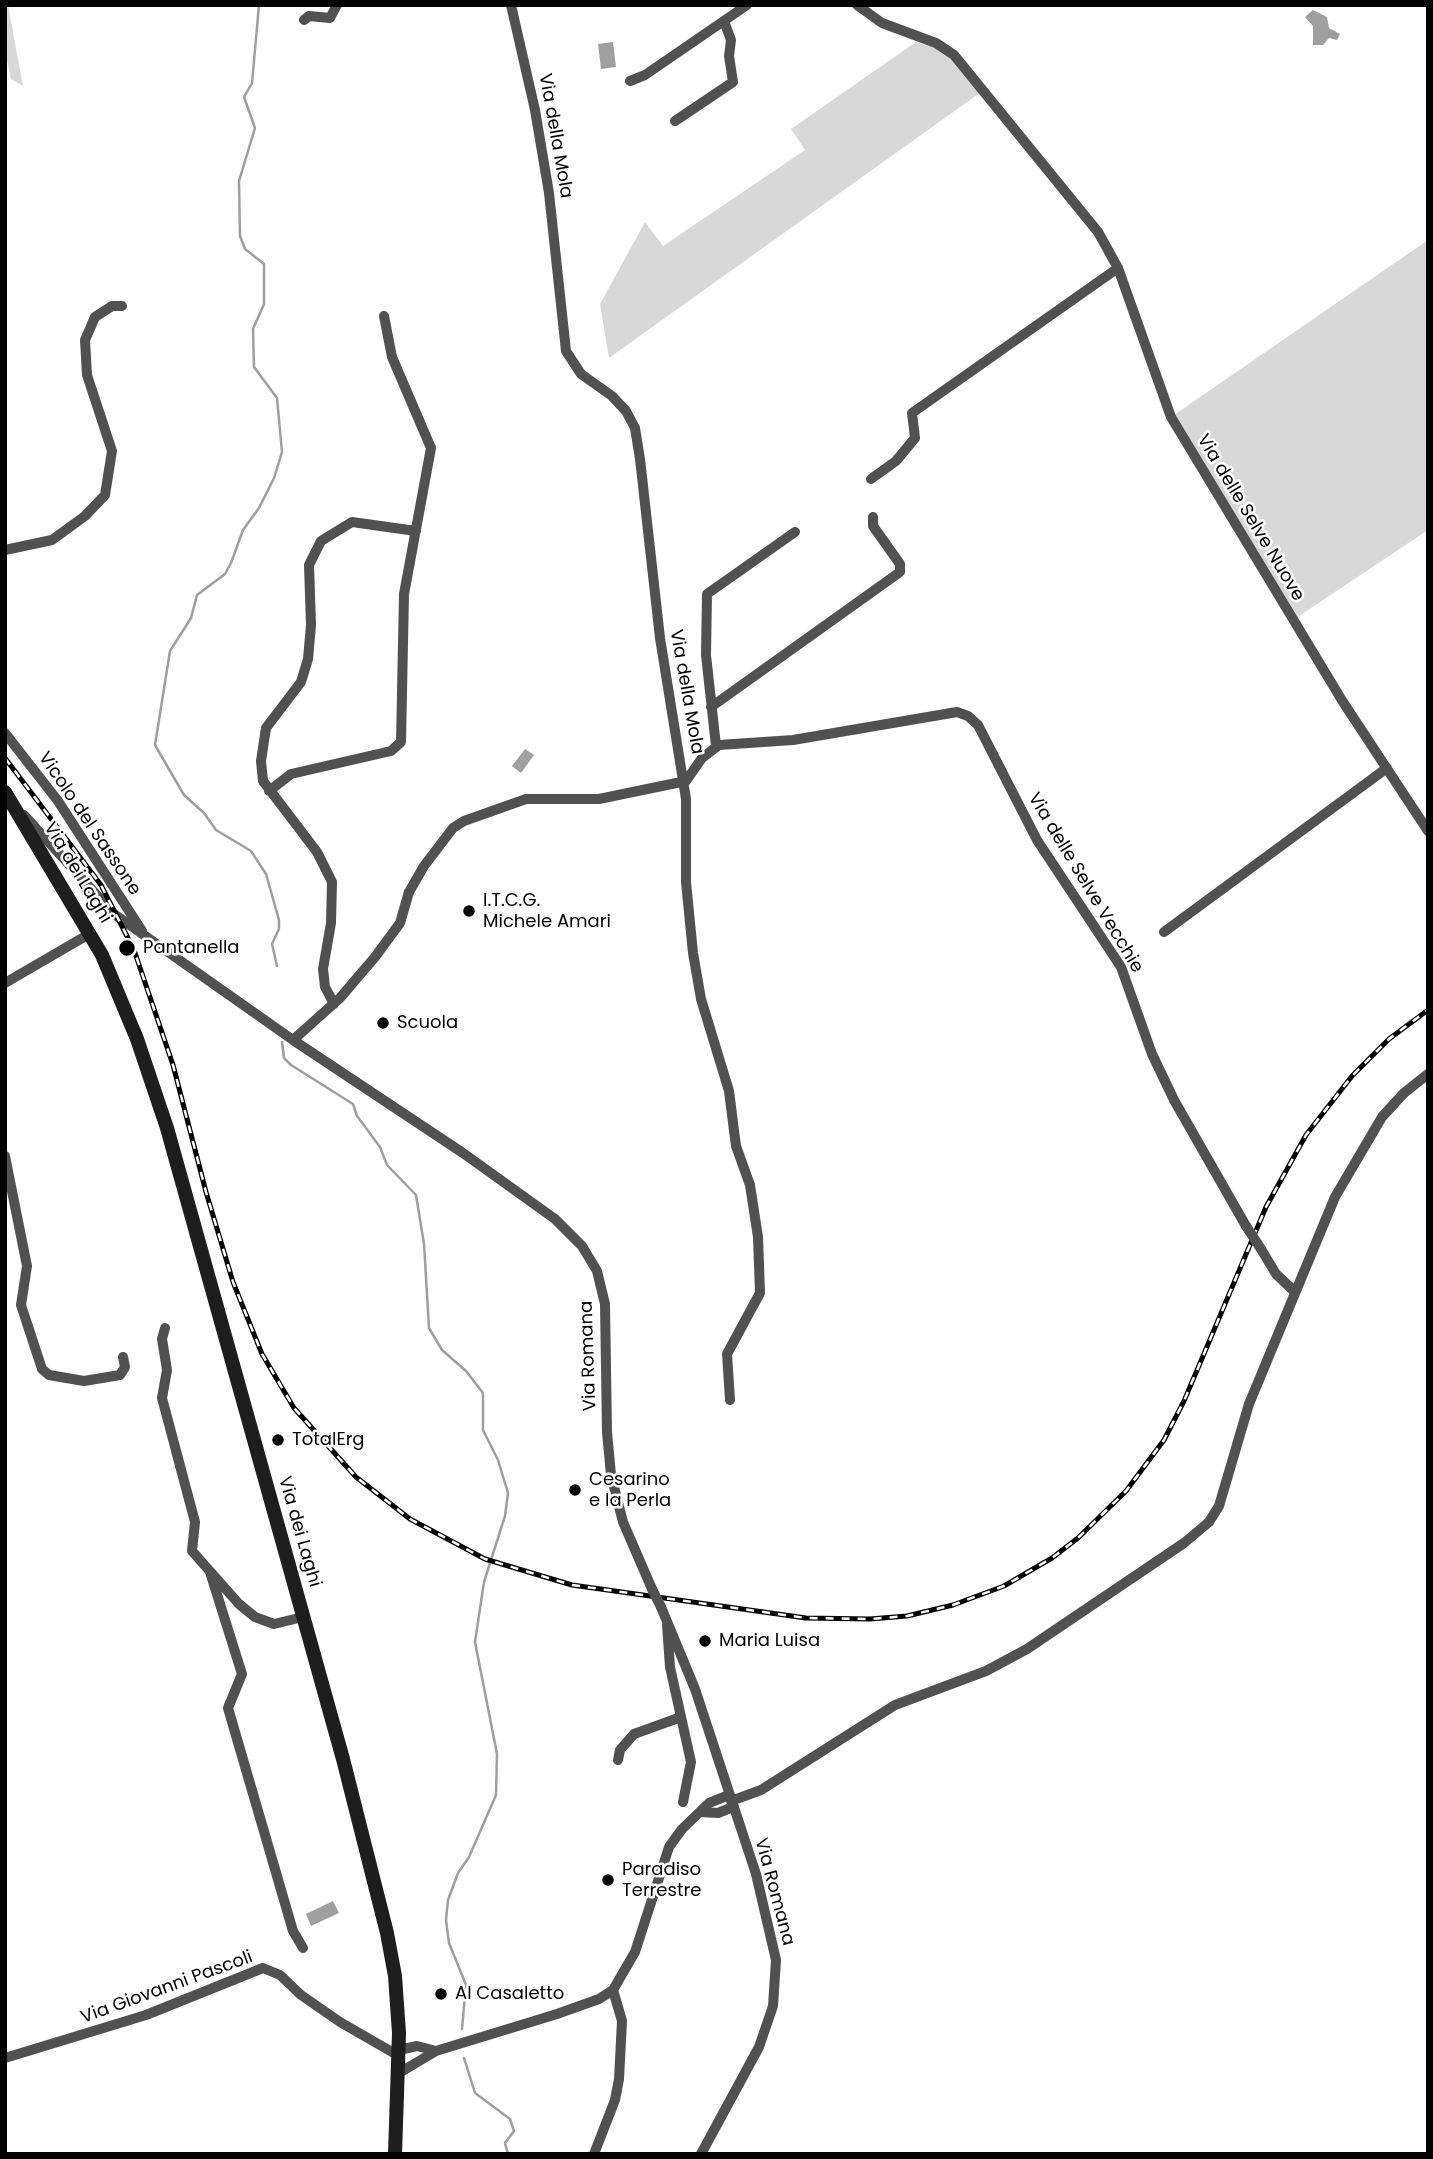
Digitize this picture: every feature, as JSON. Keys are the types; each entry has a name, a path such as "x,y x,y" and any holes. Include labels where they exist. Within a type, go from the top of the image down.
{"main road":[{"name":"Via dei Laghi","path":"8,795 91,933 115,984 161,1106 384,1917 395,1976 399,2033 395,2154"}],"street":[{"path":"304,20 309,16 330,18 337,5"},
{"name":"Via della Mola","path":"511,5 536,110 549,193 566,351 581,374 623,408 636,433 660,638 684,782 688,826 686,882 697,980 729,1091 736,1146 750,1182 758,1237 760,1290 727,1354 730,1400"},
{"path":"630,81 645,75 747,5"},
{"name":"Via delle Selve Nuove","path":"857,5 882,23 936,43 954,55 1086,215 1107,245 1118,268 1168,412 1343,702 1428,831"},
{"path":"675,121 733,82 730,33 724,21"},
{"path":"871,479 896,461 915,438 911,417 914,412 1118,268"},
{"path":"5,550 52,540 86,516 105,495 112,451 87,375 85,340 95,317 112,306 122,306"},
{"path":"270,791 291,774 391,751 400,745 403,608 431,446 392,357 384,316"},
{"path":"711,707 900,572 900,564 873,526 873,517"},
{"path":"334,1004 326,987 323,969 331,923 331,878 317,852 263,781 261,761 266,728 301,682 308,659 311,625 308,575 313,551 321,541 352,522 416,531"},
{"path":"293,1040 334,1004 398,926 417,877 460,823 526,799 599,799 690,779 702,758 716,746 706,655 707,594 795,533"},
{"name":"Via delle Selve Vecchie","path":"716,746 793,740 946,712 962,713 973,719 1037,840 1121,967 1152,1054 1174,1100 1276,1274 1294,1291"},
{"name":"Vicolo del Sassone","path":"5,733 58,801 144,935"},
{"path":"1164,932 1387,768"},
{"name":"Via Romana","path":"8,795 95,896 144,935 546,1212 577,1240 591,1258 601,1283 606,1309 607,1432 611,1475 623,1522 695,1689 768,1918 776,1959 776,1985 760,2047 701,2154"},
{"path":"5,983 91,933"},
{"path":"399,2060 414,2063 436,2051 557,2014 599,1999 613,1990 635,1951 666,1853 682,1829 700,1812 718,1813 731,1801 761,1790 895,1705 986,1671 1027,1649 1203,1528 1219,1506 1243,1422 1294,1291 1340,1186 1382,1117 1404,1093 1428,1074"},
{"path":"5,1156 27,1266 21,1305 42,1369 49,1375 84,1381 120,1375 125,1367 124,1357"},
{"path":"165,1328 162,1339 167,1370 162,1398 195,1522 192,1551 255,1617 274,1624 303,1617"},
{"path":"210,1572 242,1674 228,1708 293,1931 303,1948"},
{"path":"667,1621 668,1660 691,1768 683,1802"},
{"path":"618,1760 620,1750 634,1734 681,1717"},
{"name":"Via Giovanni Pascoli","path":"5,2058 146,2015 260,1968 275,1972 332,2017 399,2060"},
{"path":"594,2154 615,2100 620,2067 622,2021 613,1990"},
{"path":"399,2033 417,2046 436,2051"},
{"path":"399,2060 417,2046"}],"shaded area":[{"path":"5,5 8,5 23,86 11,79 5,50"},
{"path":"1313,10 1327,17 1329,28 1340,34 1337,40 1329,38 1323,45 1313,45 1313,26 1305,17"},
{"path":"613,42 616,67 601,69 598,44"},
{"path":"916,42 949,51 984,90 609,358 600,304 645,222 663,246 805,150 791,129"},
{"path":"1428,240 1428,530 1293,620 1171,417"},
{"path":"525,749 534,755 521,773 512,766"},
{"path":"333,1901 339,1913 311,1926 306,1914"}],"waterway":[{"path":"259,5 252,83 244,97 255,128 239,181 240,236 245,249 264,264 264,304 253,329 254,367 277,398 282,452 274,478 259,508 243,530 225,574 197,595 191,618 170,651 155,745 184,795 204,813 216,830 251,851 266,874 279,920 279,929 272,944 277,966"},
{"path":"282,1042 284,1058 291,1065 353,1104 357,1116 380,1147 387,1165 416,1195 424,1244 429,1328 442,1350 466,1371 483,1393 483,1430 498,1460 508,1493 505,1516 484,1582 475,1642 497,1754 496,1795 469,1857 458,1873 448,1900 446,1920 449,1943 466,1985 462,2029"},
{"path":"464,2058 475,2093 510,2119 514,2131 505,2143 508,2154"}],"railway":[{"path":"5,758 101,885 134,950 173,1065 233,1282 262,1354 294,1408 356,1477 410,1519 485,1559 572,1585 806,1618 870,1619 907,1616 953,1605 1004,1586 1052,1558 1078,1538 1126,1491 1164,1440 1184,1401 1266,1207 1306,1135 1352,1076 1389,1039 1428,1010"}],"place":[{"name":"I.T.C.G. Michele Amari","path":"469,911"},
{"name":"Pantanella","path":"127,948"},
{"name":"Scuola","path":"383,1023"},
{"name":"TotalErg","path":"278,1440"},
{"name":"Cesarino e la Perla","path":"575,1490"},
{"name":"Maria Luisa","path":"705,1641"},
{"name":"Paradiso Terrestre","path":"608,1880"},
{"name":"Al Casaletto","path":"441,1994"}]}
